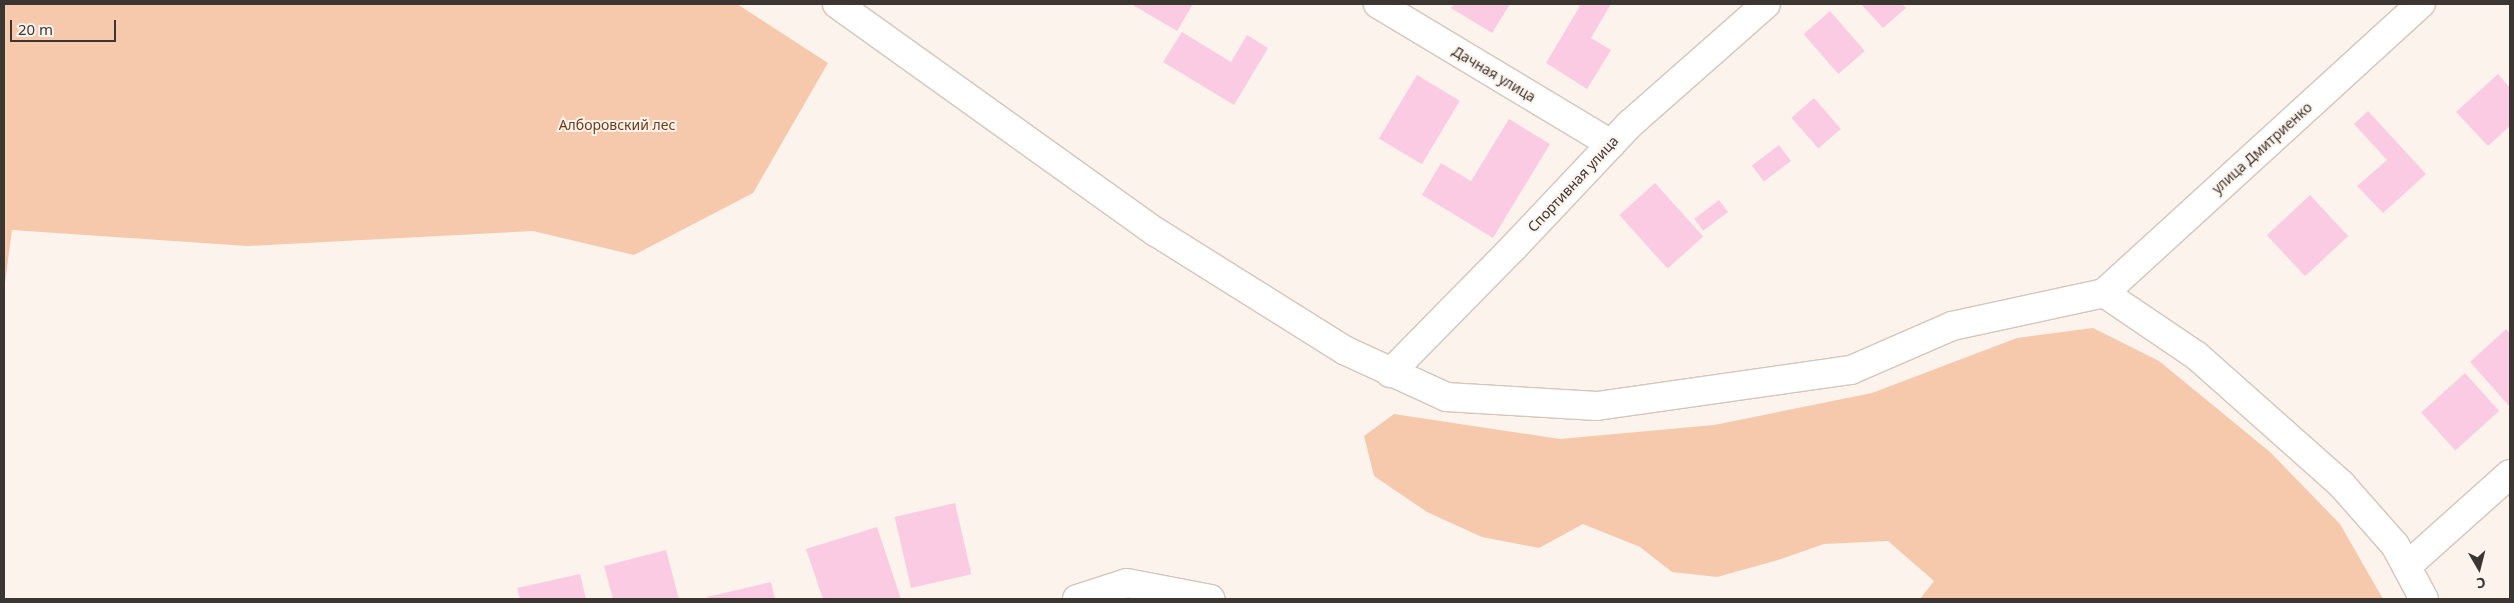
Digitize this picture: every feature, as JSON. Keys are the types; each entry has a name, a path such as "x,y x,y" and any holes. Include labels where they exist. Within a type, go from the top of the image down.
{"street":[{"path":"838,4 1156,232 1344,350 1390,373 1446,397 1597,406 1851,370 1952,326 2104,293 2197,356 2258,408 2341,484 2395,545 2424,599"},
{"name":"Дачная улица","path":"1378,4 1611,144"},
{"name":"Спортивная улица","path":"1390,373 1630,124 1766,4"},
{"name":"улица Дмитриенко","path":"2104,293 2421,4"},
{"path":"2407,566 2510,474"},
{"path":"1077,599 1127,583 1210,599"}],"green space":[{"name":"Алборовский лес","path":"4,4 737,4 828,63 753,193 634,255 533,231 247,246 12,230 4,291"},
{"path":"2093,328 2159,361 2270,452 2340,524 2383,599 1920,599 1934,581 1888,541 1824,544 1778,560 1717,577 1672,572 1640,547 1583,524 1539,548 1482,537 1427,512 1374,476 1364,436 1394,414 1560,439 1714,425 1872,393 2017,338"}],"building":[{"path":"1131,4 1193,4 1177,31"},
{"path":"1454,4 1510,4 1492,33 1451,8"},
{"path":"1576,4 1611,4 1591,38 1611,50 1587,89 1546,63 1580,6"},
{"path":"1861,4 1902,4 1906,8 1883,28"},
{"path":"1830,11 1865,51 1838,74 1804,34"},
{"path":"1182,32 1231,62 1247,35 1268,48 1234,105 1163,62"},
{"path":"2498,74 2510,88 2510,126 2488,146 2456,112"},
{"path":"1417,75 1460,101 1422,164 1379,138"},
{"path":"1814,98 1841,129 1818,149 1791,118"},
{"path":"2368,111 2426,174 2383,213 2357,186 2387,160 2354,124"},
{"path":"1509,119 1550,144 1493,238 1422,195 1441,163 1471,181"},
{"path":"1779,145 1791,161 1764,181 1752,165"},
{"path":"1655,183 1703,237 1668,269 1619,215"},
{"path":"2310,195 2348,236 2305,276 2267,235"},
{"path":"1719,200 1728,212 1703,231 1694,219"},
{"path":"2506,329 2510,334 2510,407 2470,362"},
{"path":"2465,373 2499,411 2455,450 2421,412"},
{"path":"955,503 971,574 911,588 895,517"},
{"path":"877,527 901,599 823,599 806,549"},
{"path":"666,550 679,599 613,599 604,566"},
{"path":"580,574 586,599 520,599 517,588"},
{"path":"771,582 775,599 708,599 707,597"}]}
